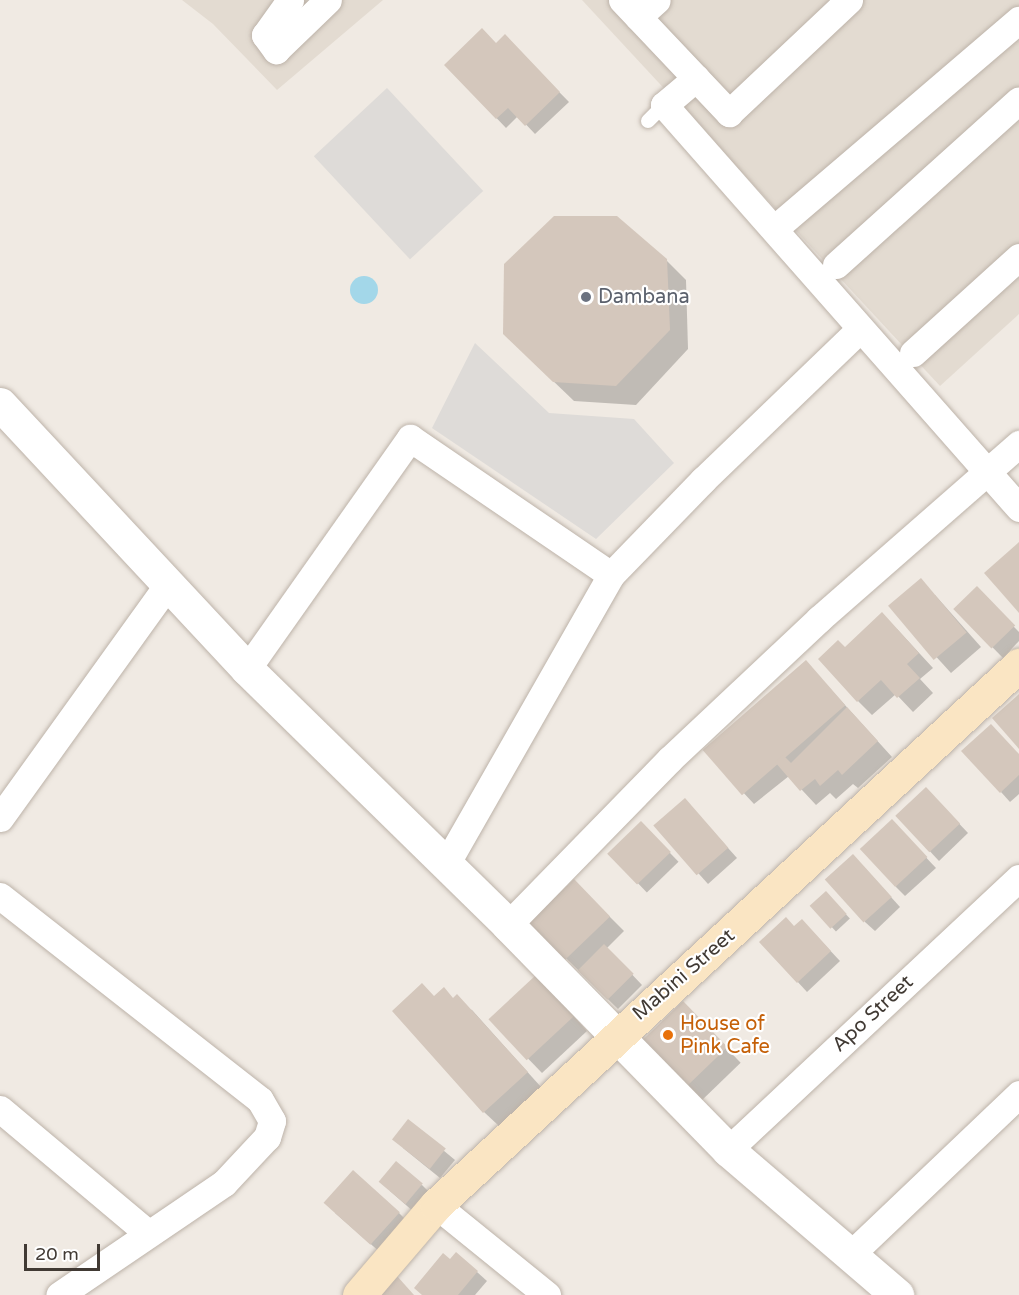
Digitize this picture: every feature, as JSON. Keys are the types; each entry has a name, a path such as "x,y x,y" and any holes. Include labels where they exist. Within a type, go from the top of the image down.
{"main road":[{"name":"Mabini Street","path":"359,1295 436,1205 615,1036 751,916 1019,665"}],"street":[{"path":"290,0 265,35 276,50 328,0"},
{"path":"639,6 696,78 729,112 849,0"},
{"path":"774,229 1019,20"},
{"path":"696,78 656,113 774,229 1019,508"},
{"path":"836,265 1019,100"},
{"path":"913,353 1019,257"},
{"path":"445,866 611,575 703,480 860,329"},
{"path":"0,404 247,669 445,866 508,925 728,1149 849,1256 897,1295"},
{"path":"247,669 410,438 611,575"},
{"path":"508,925 670,759 819,619 1019,444"},
{"path":"0,818 168,584"},
{"name":"Apo Street","path":"728,1149 1019,878"},
{"path":"0,896 270,1111 272,1121 267,1137 224,1183 59,1295"},
{"path":"849,1256 1019,1094"},
{"path":"0,1109 148,1233"},
{"path":"436,1205 547,1295"}],"shaded area":[{"path":"182,0 383,0 277,90 213,24"},
{"path":"582,0 1019,0 1019,314 940,386"},
{"path":"387,88 483,191 410,259 314,156"},
{"path":"475,343 549,413 634,419 674,463 596,539 432,428"}],"water":[{"path":"364,276 374,280 378,290 374,300 364,304 354,300 350,290 354,280"}],"building":[{"path":"482,28 496,43 505,34 560,92 525,126 508,108 496,119 444,65"},
{"name":"Dambana","path":"554,216 617,216 667,259 670,330 616,386 553,382 503,334 504,264"},
{"path":"1019,542 1019,613 984,573"},
{"path":"921,578 967,632 934,660 888,606"},
{"path":"977,586 1015,626 991,648 953,609"},
{"path":"882,612 919,653 907,664 920,678 897,698 881,680 857,702 818,659 838,640 845,647"},
{"path":"806,660 845,705 742,795 703,750"},
{"path":"1019,694 1019,749 992,718"},
{"path":"847,707 878,741 842,775 838,770 820,786 815,779 800,791 775,762 783,755 791,763"},
{"path":"991,724 1019,754 1019,775 1000,793 961,751"},
{"path":"926,787 960,824 929,852 895,816"},
{"path":"685,798 728,848 697,875 653,826"},
{"path":"892,819 927,857 895,887 860,849"},
{"path":"641,821 671,852 637,885 607,854"},
{"path":"853,854 892,897 864,923 825,879"},
{"path":"574,879 610,916 564,961 528,923"},
{"path":"826,891 847,914 830,929 810,906"},
{"path":"786,917 794,926 802,919 831,951 797,983 759,942"},
{"path":"604,944 634,974 608,1000 578,970"},
{"path":"536,975 574,1016 527,1060 488,1019"},
{"path":"422,983 434,996 444,987 453,998 457,994 528,1072 483,1113 392,1011"},
{"path":"683,1001 727,1047 685,1088 641,1042"},
{"path":"408,1119 446,1149 430,1169 392,1139"},
{"path":"396,1161 423,1183 405,1204 379,1182"},
{"path":"353,1170 400,1212 370,1245 324,1203"},
{"path":"456,1252 478,1271 458,1295 422,1295 414,1288 443,1253 450,1259"},
{"path":"397,1276 414,1295 380,1295"}],"place":[{"name":"Dambana","path":"586,297"},
{"name":"House of Pink Cafe","path":"668,1035"}]}
